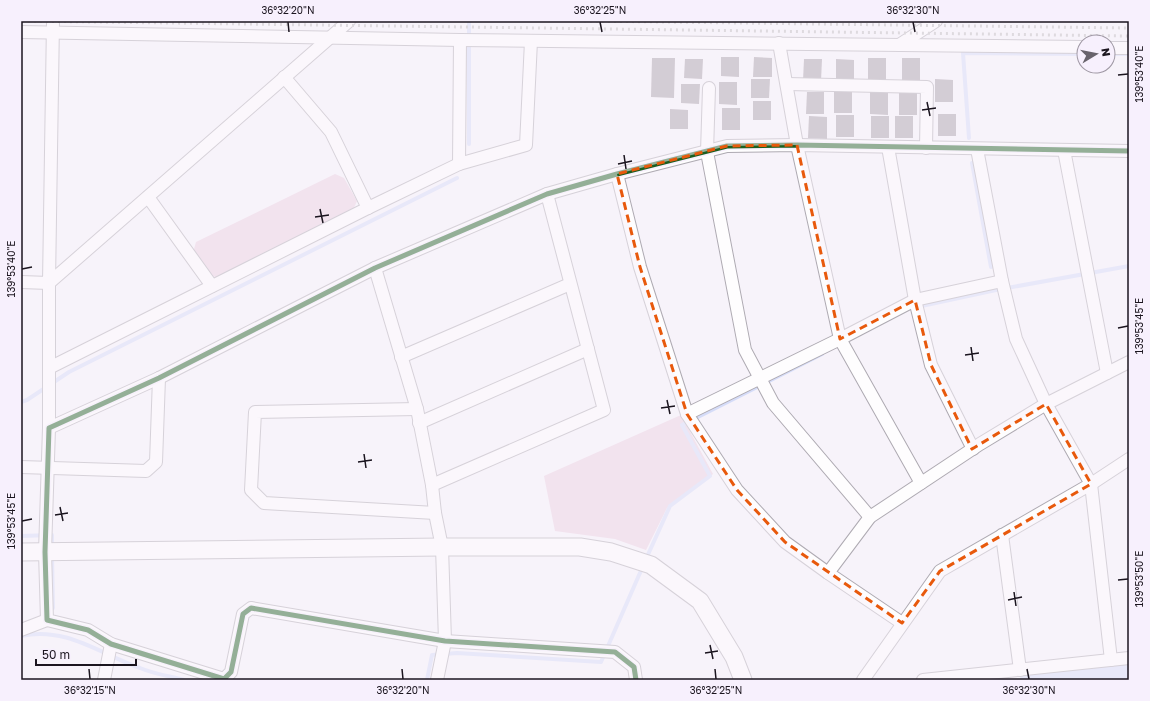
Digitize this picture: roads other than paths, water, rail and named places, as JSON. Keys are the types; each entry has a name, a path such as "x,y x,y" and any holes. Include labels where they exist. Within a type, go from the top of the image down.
{"street":[{"path":"21,282 48,283 349,21"},
{"path":"899,45 936,21"},
{"path":"46,620 45,552 49,428 48,283 53,27"},
{"path":"21,32 53,27 460,40 1076,48"},
{"path":"459,164 460,40"},
{"path":"49,368 459,164 526,145 531,41"},
{"path":"779,43 797,145 840,339 921,483"},
{"path":"1116,48 1129,48"},
{"path":"284,77 330,132 368,208"},
{"path":"786,84 927,87 926,148"},
{"path":"709,88 707,152 745,350 773,403 870,516"},
{"path":"49,428 159,378 375,268 547,194 617,174 727,146 797,145 977,149 1129,150"},
{"path":"888,147 915,300 931,365 973,449"},
{"path":"977,149 1002,281 1016,339 1046,404 1091,484 1111,660"},
{"path":"1064,150 1106,373"},
{"path":"617,174 640,267 687,414 737,490 785,542 902,623"},
{"path":"432,485 604,410 547,194"},
{"path":"148,197 212,286"},
{"path":"375,268 416,409 432,485 435,513 442,547 445,642 437,680"},
{"path":"687,414 840,339 915,300 1002,281"},
{"path":"401,357 570,284"},
{"path":"419,423 588,349"},
{"path":"828,573 870,516 973,449 1046,404 1129,362"},
{"path":"21,467 146,471 156,462 159,378"},
{"path":"416,409 255,412 251,490 264,503 435,513"},
{"path":"863,680 940,571 1091,484 1129,459"},
{"path":"1002,535 1020,670"},
{"path":"21,552 442,547 580,547 611,552 651,565 700,601 734,657 743,680"},
{"path":"21,630 46,620 88,630 111,644 224,678 231,672 243,614 251,608 445,642 615,652 634,668 636,680"},
{"path":"104,680 111,644"},
{"path":"923,680 1129,658"}],"waterway":[{"path":"469,21 469,144"},
{"path":"969,138 963,53 1076,54"},
{"path":"1116,54 1129,54"},
{"path":"972,163 991,267"},
{"path":"21,402 27,400 69,372 457,178"},
{"path":"917,307 996,290 1129,266"},
{"path":"646,559 670,506 710,476 682,425 822,354"},
{"path":"21,536 52,535 52,548"},
{"path":"52,555 53,608"},
{"path":"427,680 432,655 457,653 601,662 643,566"},
{"path":"21,636 37,634 68,638 145,670 184,680"},
{"path":"1032,680 1129,670"}],"railway":[{"path":"22,21 1129,36"},
{"path":"584,21 1129,28"}]}
